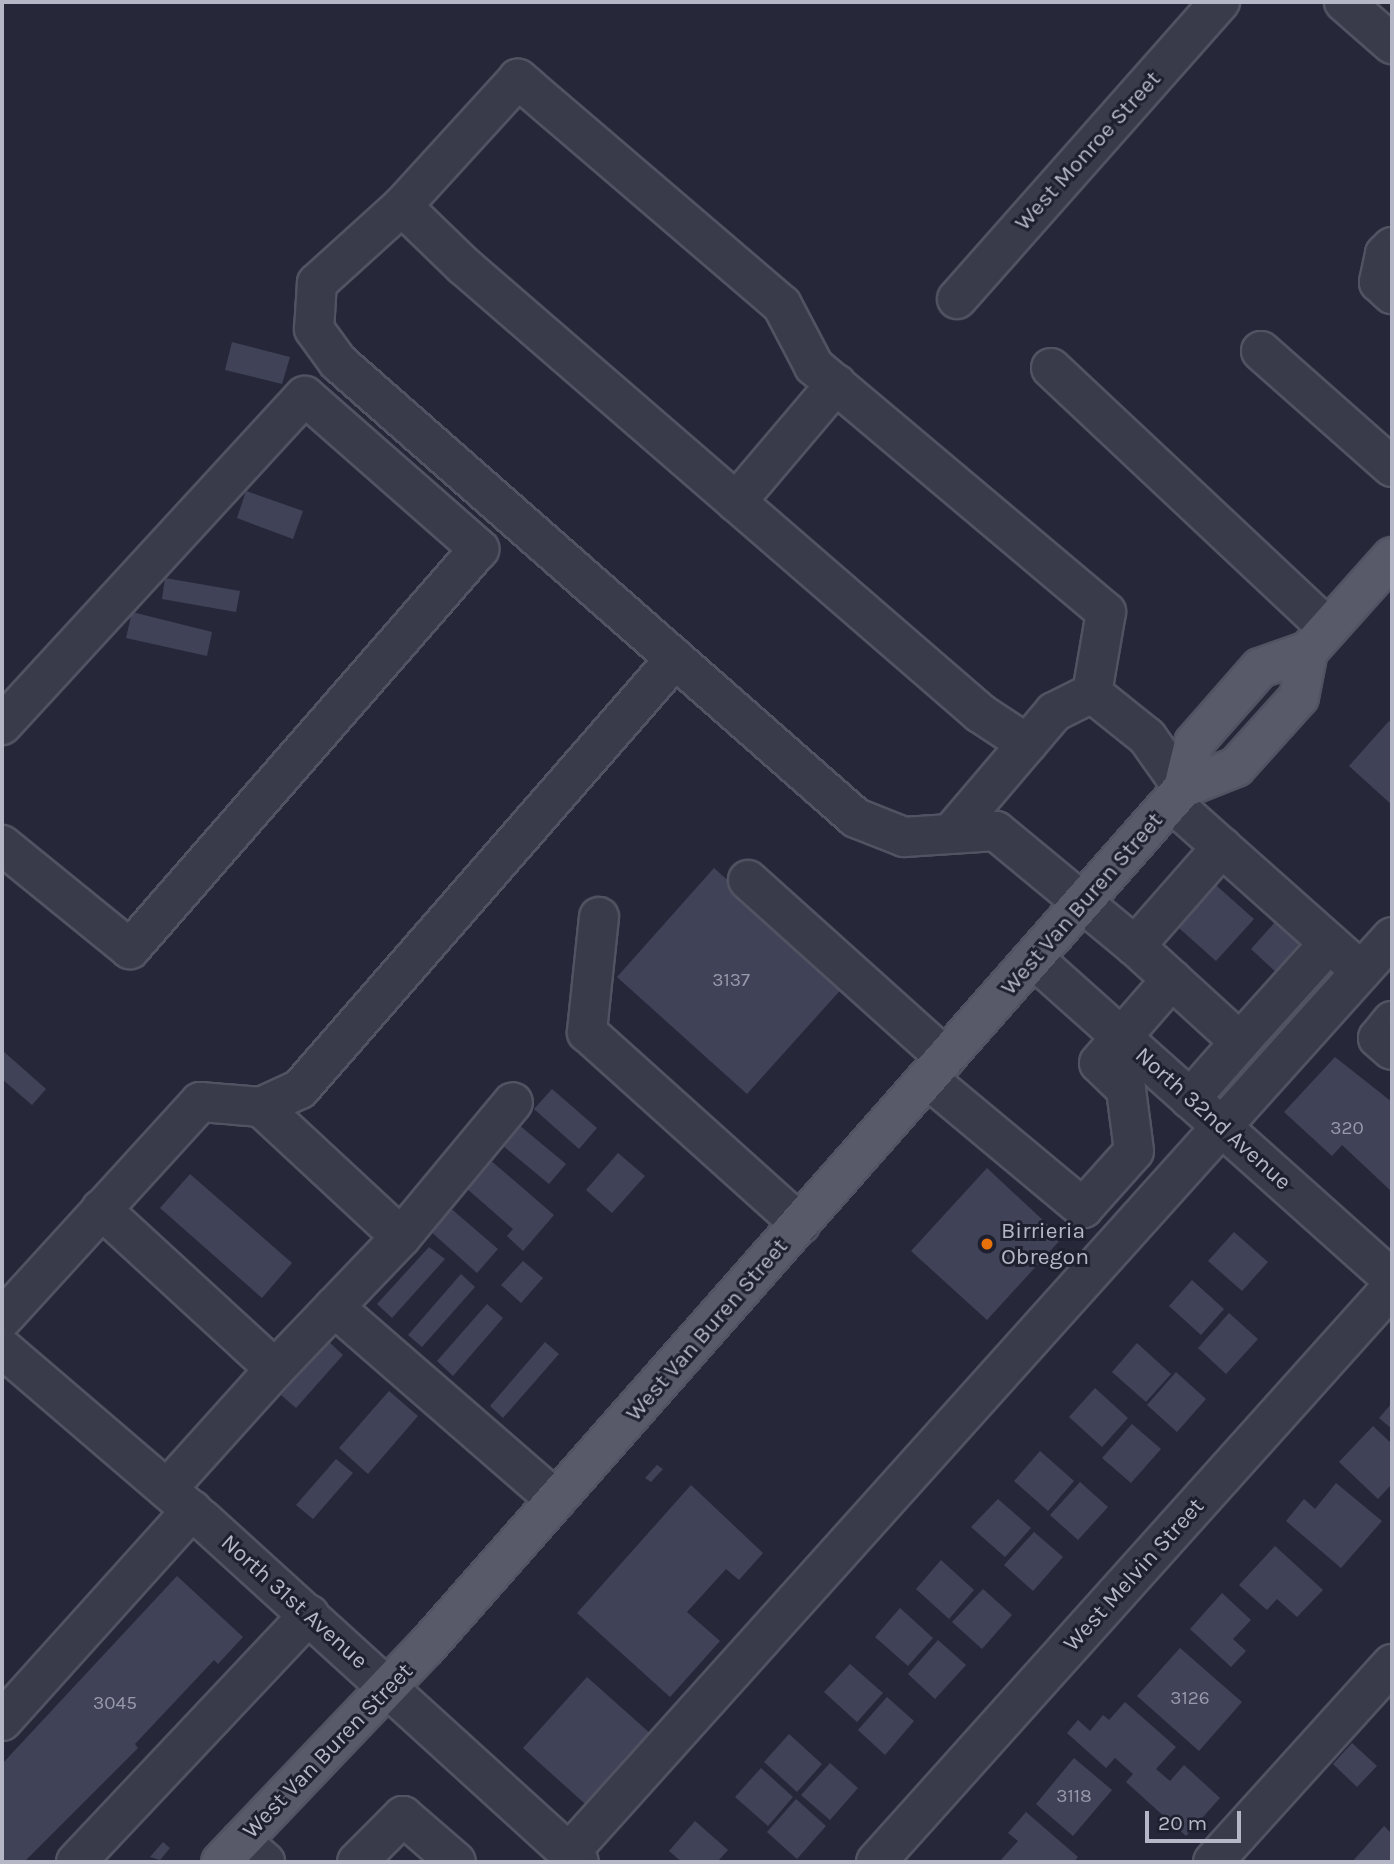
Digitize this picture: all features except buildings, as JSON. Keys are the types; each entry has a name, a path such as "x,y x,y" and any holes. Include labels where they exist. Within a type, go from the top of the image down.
{"main road":[{"name":"West Van Buren Street","path":"242,1855 1177,795 1194,743 1261,668 1318,640 1392,557"}],"street":[{"name":"West Monroe Street","path":"957,299 1220,2"},
{"path":"1343,2 1392,44"},
{"path":"1092,693 1106,612 814,366 782,305 518,79 402,206 317,282 314,329 338,362 856,818 904,837 996,831 1135,946 1240,1042"},
{"path":"402,206 464,266 980,713 1027,744"},
{"path":"1386,288 1385,254 1392,247"},
{"path":"1261,351 1392,467"},
{"path":"1051,368 1318,640"},
{"path":"736,502 836,384"},
{"path":"2,725 305,396 479,549 130,949 2,845"},
{"path":"2,1319 200,1102 261,1107 300,1090 676,659"},
{"path":"952,832 1054,712 1092,693"},
{"path":"1092,693 1147,737 1177,795 1222,847 1361,972"},
{"path":"1135,946 1222,847"},
{"path":"748,880 937,1068 1083,1208 1134,1151 1126,1088 1099,1063 1172,979"},
{"path":"599,917 587,1032 800,1224"},
{"path":"574,1858 1220,1126 1392,937"},
{"path":"1190,1099 1329,943"},
{"name":"North 32nd Avenue","path":"1034,960 1392,1279"},
{"path":"1392,1021 1378,1038 1392,1050"},
{"path":"2,1721 179,1499 275,1369 401,1237 513,1102"},
{"path":"261,1107 401,1237"},
{"path":"101,1209 275,1369"},
{"name":"West Melvin Street","path":"876,1862 1392,1287"},
{"path":"334,1307 556,1500"},
{"name":"North 31st Avenue","path":"2,1349 179,1499 574,1858"},
{"path":"76,1862 309,1615"},
{"path":"1213,1862 1392,1664"},
{"path":"357,1862 404,1815 456,1862"}],"place":[{"name":"Birrieria Obregon","path":"987,1244"}]}
